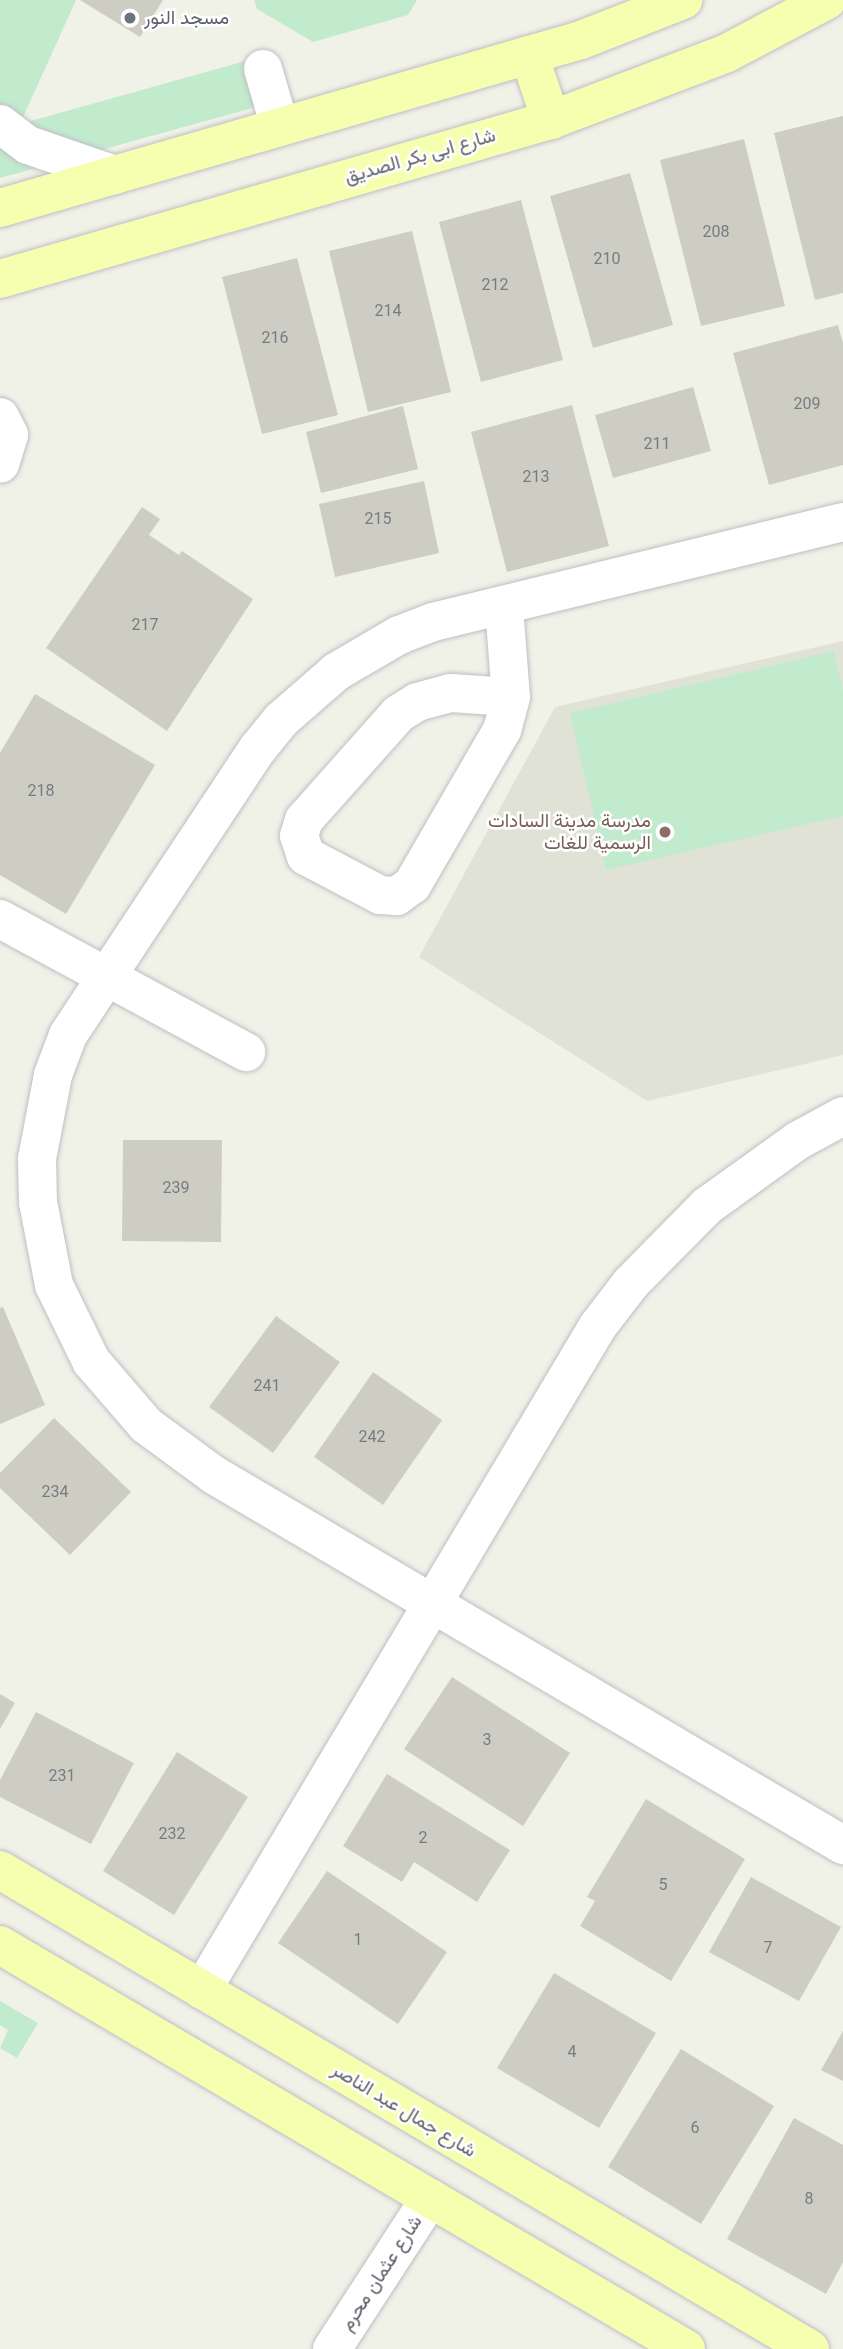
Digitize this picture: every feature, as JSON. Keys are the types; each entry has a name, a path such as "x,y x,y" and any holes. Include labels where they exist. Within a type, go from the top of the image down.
{"main road":[{"path":"0,208 529,55 683,0"},
{"name":"شارع ابى بكر الصديق","path":"0,279 551,120 727,53 827,0"},
{"path":"529,55 551,120"},
{"name":"شارع جمال عبد الناصر","path":"0,1870 810,2349"},
{"path":"0,1945 686,2349"}],"street":[{"path":"263,69 281,127"},
{"path":"0,124 28,145 115,175"},
{"path":"0,417 9,435 0,464"},
{"path":"836,1828 432,1603 178,1452 116,1395 70,1324 43,1245 37,1159 53,1075 68,1035 257,748 307,694 336,672 398,635 468,612 504,607 843,522"},
{"path":"504,607 511,697 502,730 404,892 380,895 306,856 299,836 304,820 398,714 417,702 451,693 511,697"},
{"path":"0,919 246,1052"},
{"path":"202,1990 569,1370 631,1283 707,1206 774,1157 843,1116"},
{"name":"شارع عثمان محرم","path":"332,2349 430,2198"}],"shaded area":[{"name":"مدرسة مدينة السادات الرسمية للغات","path":"843,641 843,1055 647,1101 419,957 555,707"}],"green space":[{"path":"0,0 76,0 20,124 274,53 288,98 0,178"},
{"path":"254,0 417,0 408,15 313,42 257,9"},
{"path":"834,651 843,691 843,816 606,870 570,713"},
{"path":"0,2001 38,2023 17,2058 0,2048 8,2030 0,2025"}],"building":[{"name":"مسجد النور","path":"80,0 163,0 140,37"},
{"path":"843,116 843,293 815,300 774,133"},
{"path":"744,139 785,306 701,326 660,160"},
{"path":"630,173 673,325 593,348 550,196"},
{"path":"521,200 563,360 481,382 439,222"},
{"path":"412,231 451,392 368,412 329,251"},
{"path":"297,258 338,415 262,434 222,277"},
{"path":"838,325 843,343 843,465 769,485 733,353"},
{"path":"693,387 711,451 613,478 595,415"},
{"path":"572,405 609,546 507,572 471,432"},
{"path":"403,406 418,469 321,493 306,432"},
{"path":"424,481 439,553 335,577 319,504"},
{"path":"142,507 160,519 149,535 179,555 182,551 253,599 167,731 46,648"},
{"path":"35,694 155,765 66,914 0,875 0,753"},
{"path":"123,1140 222,1140 221,1242 122,1241"},
{"path":"3,1307 45,1405 0,1424 0,1308"},
{"path":"276,1316 340,1362 273,1453 209,1407"},
{"path":"373,1372 442,1420 383,1505 314,1457"},
{"path":"54,1418 131,1492 70,1555 0,1488 0,1473"},
{"path":"452,1677 570,1753 523,1826 404,1749"},
{"path":"0,1694 15,1703 0,1729"},
{"path":"36,1712 134,1763 91,1844 0,1797 0,1780"},
{"path":"177,1752 248,1797 174,1915 103,1871"},
{"path":"387,1774 510,1850 477,1902 414,1862 402,1882 343,1846"},
{"path":"646,1799 745,1859 671,1981 580,1926 595,1901 587,1897"},
{"path":"327,1871 447,1952 398,2024 278,1943"},
{"path":"751,1877 841,1927 799,2001 709,1952"},
{"path":"554,1973 656,2033 599,2128 497,2068"},
{"path":"843,2031 843,2081 821,2070"},
{"path":"681,2049 774,2106 701,2224 608,2167"},
{"path":"794,2118 843,2145 843,2262 826,2294 727,2239"}],"place":[{"name":"مسجد النور","path":"130,18"},
{"name":"مدرسة مدينة السادات الرسمية للغات","path":"665,832"}]}
